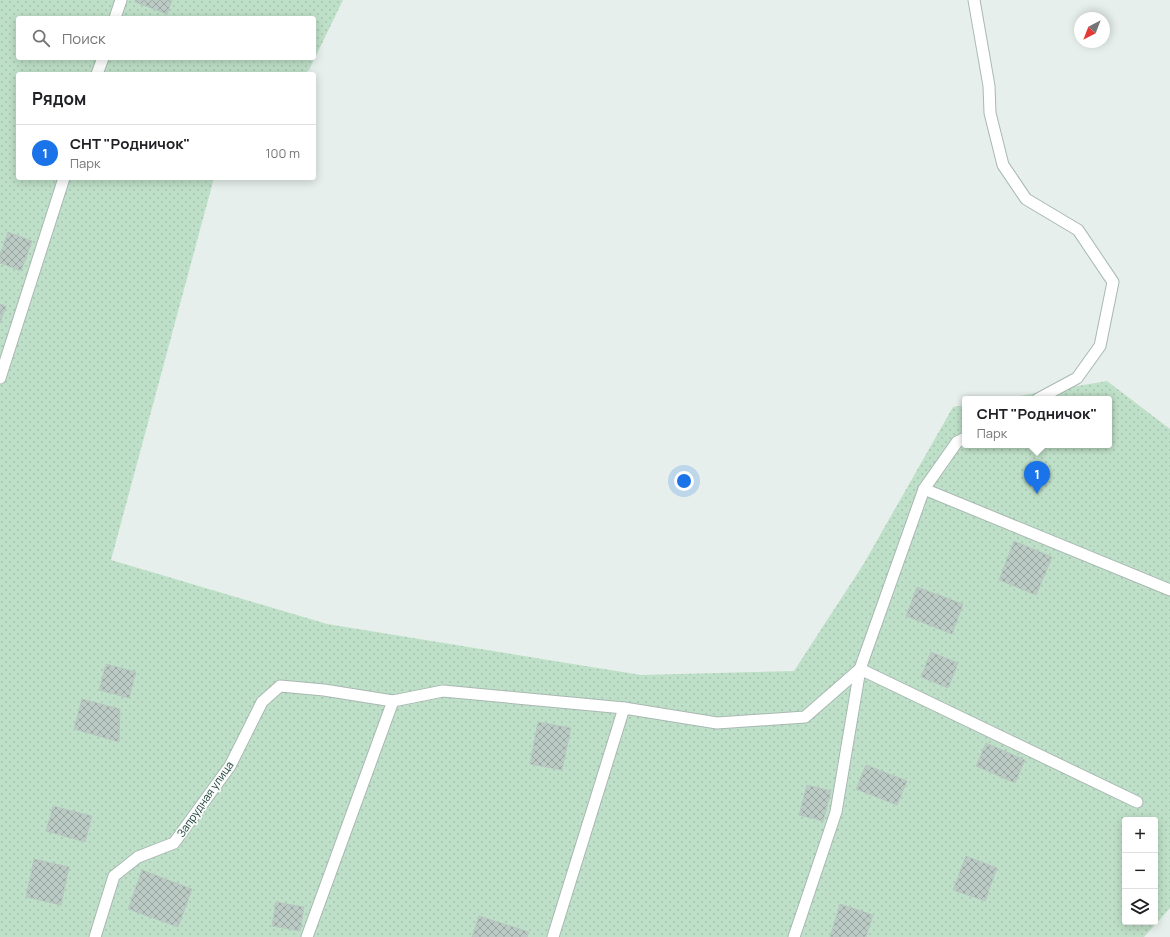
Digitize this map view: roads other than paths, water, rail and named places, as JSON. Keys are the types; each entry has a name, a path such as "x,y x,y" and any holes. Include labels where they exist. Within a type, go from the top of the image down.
{"lane":[{"path":"116,16 121,0"},
{"path":"974,0 989,86 990,113 1003,165 1026,199 1078,230 1113,282 1100,346 1077,378 1044,396"},
{"path":"99,72 102,60"},
{"path":"0,378 63,180"},
{"path":"794,937 836,812 860,669 924,489 957,442 962,440"},
{"path":"924,489 1170,590"},
{"path":"307,937 393,701 443,691 624,708 717,723 806,717 860,669"},
{"path":"860,669 1137,802"},
{"name":"Запрудная улица","path":"95,937 114,876 138,856 174,843 230,766 262,702 280,686 324,690 393,701"},
{"path":"552,937 624,708"}],"place":[{"name":"СНТ \"Родничок\"","path":"1037,494"}]}
